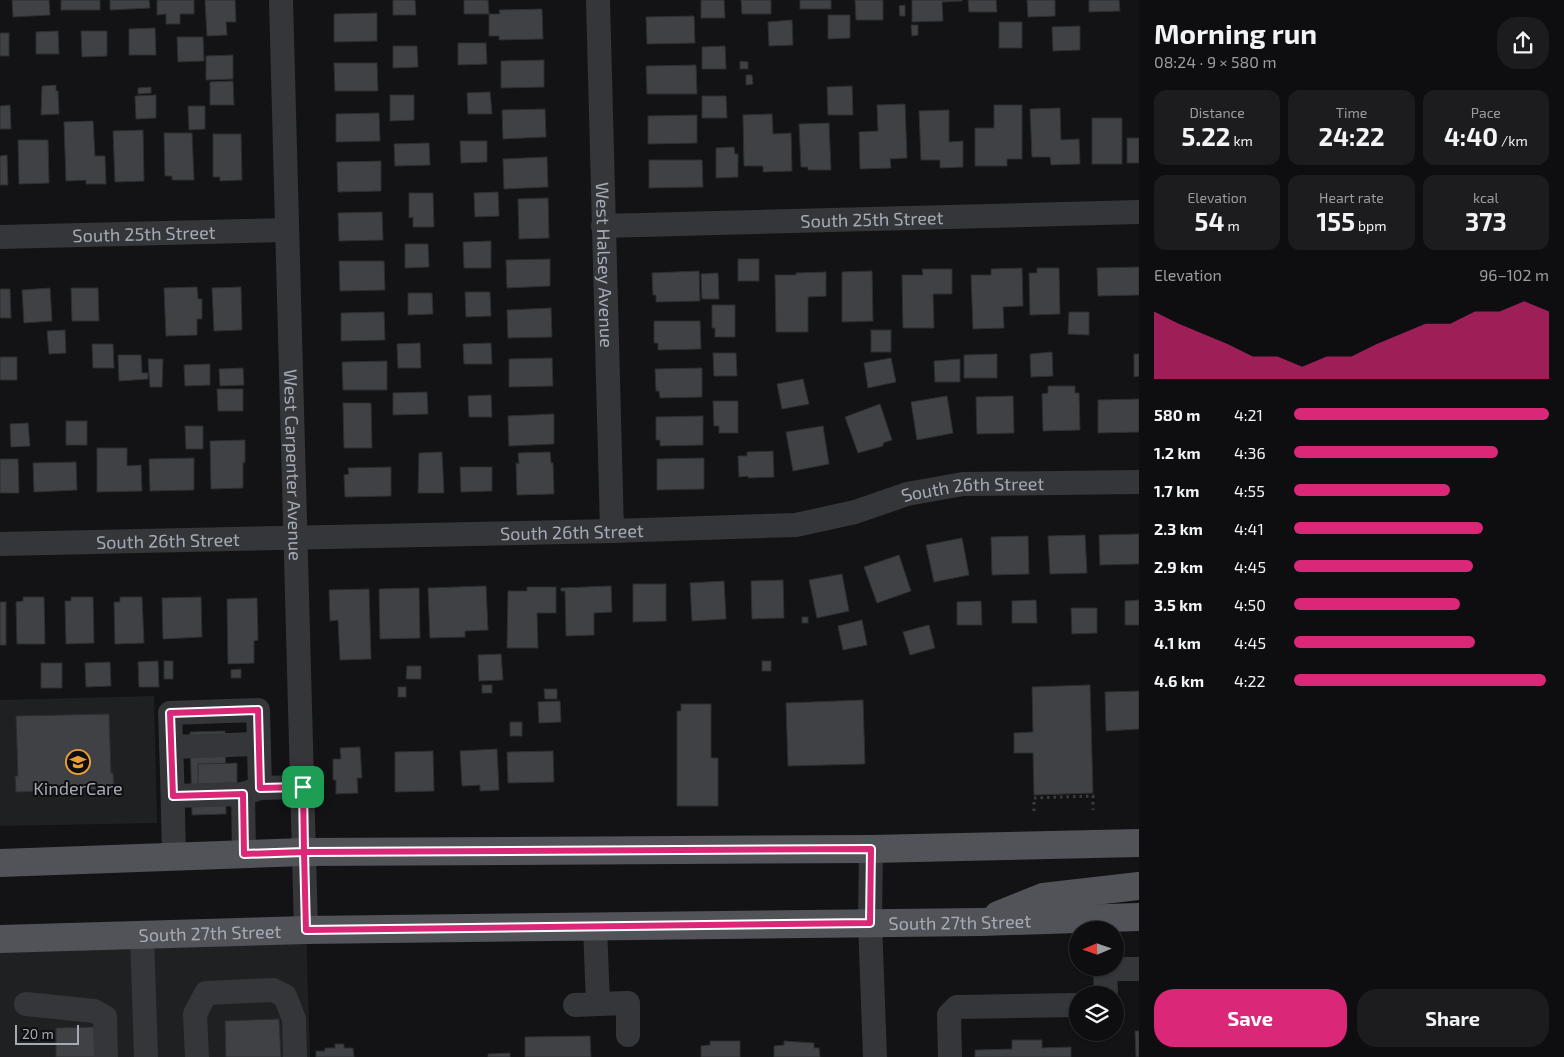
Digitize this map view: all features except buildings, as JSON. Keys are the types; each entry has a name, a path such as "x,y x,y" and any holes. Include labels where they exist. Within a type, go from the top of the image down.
{"main road":[{"path":"0,863 304,852 871,849 1139,842"},
{"path":"981,922 1043,897 1139,886"},
{"name":"South 27th Street","path":"1118,921 1139,917"},
{"name":"South 27th Street","path":"0,939 306,930 981,922 1069,923"}],"street":[{"name":"West Carpenter Avenue","path":"282,0 306,930"},
{"name":"West Halsey Avenue","path":"598,0 612,531"},
{"name":"South 25th Street","path":"603,226 1139,212"},
{"name":"South 25th Street","path":"0,237 287,230"},
{"name":"South 26th Street","path":"0,544 612,531 796,525 855,512 907,494 963,484 1139,482"},
{"path":"174,857 170,713 258,710 259,744 251,791 244,854"},
{"path":"171,747 259,744"},
{"path":"173,796 303,787"},
{"path":"871,849 870,923 875,1057"},
{"path":"595,926 598,1004"},
{"path":"142,935 146,1057"},
{"path":"1124,969 1139,969"},
{"path":"197,1057 195,1014 206,993 273,990 285,996 294,1019 295,1057"},
{"path":"575,1005 628,1003 628,1035"},
{"path":"26,1004 94,1011 105,1017 106,1057"},
{"path":"950,1057 950,1015 957,1007 1069,1005"}],"path":[{"path":"1034,811 1034,798 1093,796 1093,810"}],"shaded area":[{"name":"KinderCare","path":"154,696 157,823 0,826 0,700"},
{"path":"306,930 310,1057 0,1057 0,939"}],"place":[{"name":"KinderCare","path":"78,762"}],"route":[{"path":"303,787 260,788 258,710 170,713 173,796 243,794 244,854 304,852 306,930 870,923 871,849 304,852 303,787"}]}
